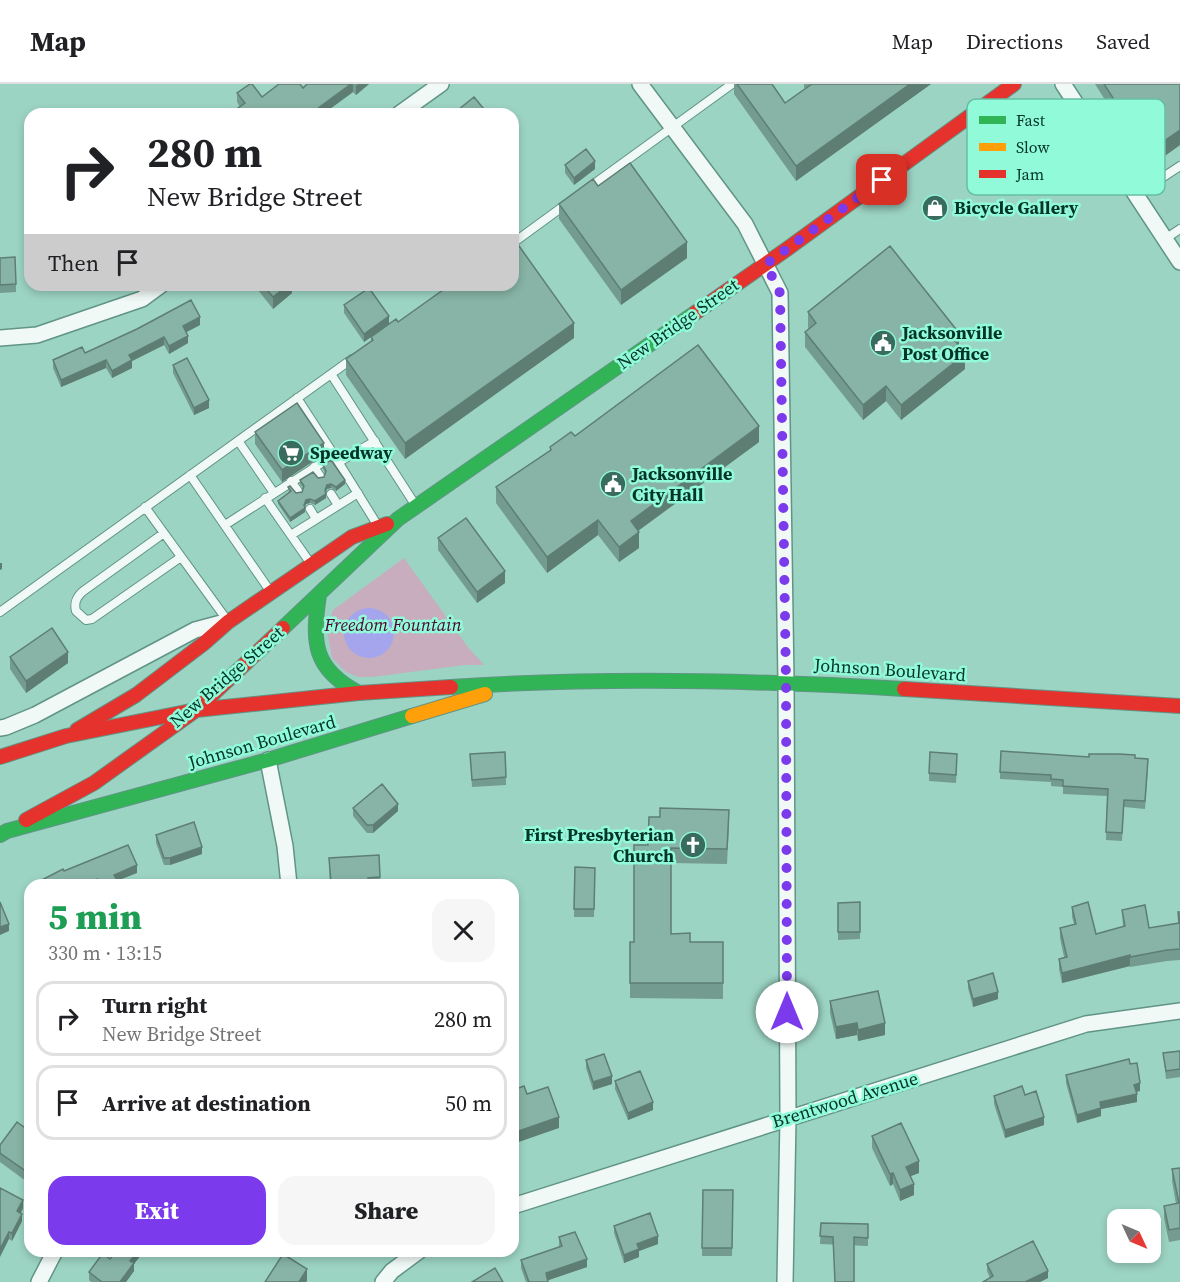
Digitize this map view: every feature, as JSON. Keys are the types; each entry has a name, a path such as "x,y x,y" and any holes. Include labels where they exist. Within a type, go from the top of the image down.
{"main road":[{"name":"New Bridge Street","path":"993,99 1014,84"},
{"name":"New Bridge Street","path":"4,833 94,783 196,710 398,519 766,264 967,118"},
{"name":"New Bridge Street","path":"66,736 129,699 203,644 228,622 352,537 398,519"},
{"path":"319,595 315,620 318,652 325,666 337,680 359,693"},
{"name":"Johnson Boulevard","path":"4,833 268,760 525,682"},
{"name":"Johnson Boulevard","path":"66,736 196,710 359,693 525,682 786,682 1180,706"},
{"path":"0,756 66,736"}],"street":[{"path":"407,108 441,84"},
{"path":"640,84 745,224 780,293 786,682 788,1118 785,1282"},
{"path":"1063,84 1073,99"},
{"path":"1136,195 1180,262"},
{"path":"0,338 37,335 142,298 152,291"},
{"name":"New Bridge Street","path":"0,728 34,715 195,630 228,622"},
{"path":"268,760 285,846 288,879"},
{"name":"Brentwood Avenue","path":"519,1204 1086,1024 1180,1011"},
{"path":"39,1282 52,1257"},
{"path":"383,1282 392,1271 410,1257"}],"lane":[{"path":"579,194 732,84"},
{"path":"1165,176 1180,166"},
{"path":"519,239 570,201"},
{"path":"1165,239 1180,229"},
{"path":"0,612 360,353"},
{"path":"331,374 416,506"},
{"path":"297,398 379,527"},
{"path":"225,525 314,467 375,441"},
{"path":"239,442 274,492"},
{"path":"314,467 320,476"},
{"path":"190,475 271,592"},
{"path":"291,481 298,491"},
{"path":"291,535 358,493"},
{"path":"331,494 338,505"},
{"path":"265,498 312,565"},
{"path":"145,507 228,622"},
{"path":"310,509 316,519"},
{"path":"164,533 82,592 77,597 75,611 86,620 92,619 181,557"}],"green space":[{"name":"Freedom Fountain","path":"404,558 467,646 484,665 465,665 358,677 346,672 332,658 327,631 333,610"}],"water":[{"path":"364,608 374,608 387,615 394,628 394,638 387,651 374,658 364,658 355,654 348,647 344,638 344,628 348,619 355,612"}],"building":[{"path":"250,84 262,97 279,84 300,84 303,88 307,84 351,84 318,108 238,108 245,103 237,93"},
{"path":"737,84 772,84 785,103 812,84 910,84 796,166"},
{"path":"1104,84 1180,84 1180,130 1165,140 1165,99 1114,99"},
{"path":"474,97 483,108 460,108"},
{"path":"586,149 595,161 574,178 565,165"},
{"path":"630,163 687,242 621,290 559,204 593,179 598,186"},
{"path":"519,246 574,323 405,443 346,359 373,340 371,337 396,319 398,322 442,291 519,291"},
{"name":"Jacksonville Post Office","path":"890,246 959,333 953,338 965,354 901,405 886,386 863,405 805,332 816,323 808,312"},
{"path":"15,257 16,284 0,285 0,258"},
{"path":"268,291 280,291 273,297"},
{"path":"365,291 371,291 389,316 364,334 344,305"},
{"path":"191,300 200,317 183,326 188,336 169,346 164,337 129,355 132,360 112,371 106,360 61,380 53,360 82,347 85,353"},
{"name":"Jacksonville City Hall","path":"698,345 759,426 631,521 639,532 619,547 598,520 547,557 496,487 551,450 550,447 571,432 575,436"},
{"path":"187,358 209,400 194,408 173,365"},
{"path":"297,403 324,443 282,470 255,432"},
{"path":"331,460 345,480 336,487 331,484 327,485 326,494 315,501 306,500 305,508 290,518 278,501 291,491 288,487 290,486 296,493 302,492 304,486 300,480 313,472 318,478 324,477 326,471 323,465"},
{"path":"466,518 505,571 477,592 438,538"},
{"path":"52,628 68,652 26,681 10,657"},
{"path":"1001,751 1089,757 1089,754 1119,754 1148,759 1145,801 1124,800 1122,833 1106,832 1108,789 1063,786 1063,780 1051,779 1051,775 1000,772"},
{"path":"505,752 506,777 472,780 470,754"},
{"path":"930,752 957,754 956,775 929,773"},
{"path":"382,784 398,804 373,825 367,825 353,808"},
{"name":"First Presbyterian Church","path":"660,808 729,810 727,849 671,848 671,934 690,933 690,942 723,942 723,983 630,983 630,942 634,942 634,845 648,845 649,817 660,817"},
{"path":"194,822 202,847 164,858 156,835"},
{"path":"128,845 137,865 114,875 116,879 44,879 63,869 64,871"},
{"path":"379,855 380,877 331,879 329,858"},
{"path":"575,867 595,868 594,909 574,909"},
{"path":"0,902 9,924 0,927"},
{"path":"860,902 860,932 838,932 838,903"},
{"path":"1088,902 1096,934 1125,926 1122,910 1145,905 1149,928 1179,923 1178,912 1180,912 1180,949 1130,957 1130,955 1062,973 1059,959 1067,957 1060,928 1076,924 1072,907"},
{"path":"993,973 998,992 973,999 968,981"},
{"path":"878,991 885,1023 858,1030 857,1023 836,1027 830,1001"},
{"path":"1180,1051 1180,1069 1166,1071 1163,1053"},
{"path":"604,1054 612,1076 593,1082 586,1060"},
{"path":"1129,1059 1130,1064 1137,1063 1140,1083 1134,1085 1137,1094 1100,1102 1101,1108 1077,1115 1066,1075"},
{"path":"640,1071 653,1102 628,1113 615,1081"},
{"path":"524,1086 527,1094 548,1087 559,1117 519,1131 519,1088"},
{"path":"1022,1086 1025,1095 1036,1091 1044,1117 1005,1130 994,1096"},
{"path":"17,1122 24,1127 24,1170 0,1153 0,1145"},
{"path":"901,1123 919,1161 906,1167 914,1184 900,1190 872,1136"},
{"path":"1180,1168 1180,1228 1169,1230 1164,1206 1179,1203 1172,1169"},
{"path":"0,1188 23,1200 17,1211 22,1214 0,1249"},
{"path":"703,1190 733,1190 732,1248 702,1248"},
{"path":"650,1213 658,1236 637,1244 639,1249 624,1255 614,1226"},
{"path":"821,1223 868,1224 868,1238 854,1237 854,1282 835,1282 833,1237 820,1236"},
{"path":"575,1232 587,1259 546,1273 548,1282 529,1282 521,1260 562,1246 559,1237"},
{"path":"1033,1241 1048,1271 1025,1282 983,1282 993,1276 987,1264"},
{"path":"100,1257 110,1259 112,1257 133,1257 130,1261 134,1263 120,1282 102,1282 89,1272"},
{"path":"281,1257 288,1257 307,1269 299,1282 265,1282"},
{"path":"495,1268 503,1282 472,1282"}],"traffic: fast":[{"path":"283,628 398,519 695,313"},
{"path":"319,595 316,627 319,653 332,674 359,693"},
{"path":"451,687 564,682 678,681 791,683 904,689"},
{"path":"0,835 7,831 268,760 412,716"}],"traffic: slow":[{"path":"412,716 485,694"}],"traffic: jam":[{"path":"993,99 1014,84"},
{"path":"695,313 967,118"},
{"path":"77,730 136,695 228,622 352,537 387,524"},
{"path":"26,820 94,783 196,710 283,628"},
{"path":"0,757 66,736 196,710 359,693 451,687"},
{"path":"904,689 1180,706"}],"place":[{"name":"Bicycle Gallery","path":"935,208"},
{"name":"Jacksonville Post Office","path":"883,343"},
{"name":"Speedway","path":"291,453"},
{"name":"Jacksonville City Hall","path":"613,484"},
{"name":"First Presbyterian Church","path":"693,845"}],"route":[{"path":"787,1012 786,682 780,293 766,264 882,180"}]}
